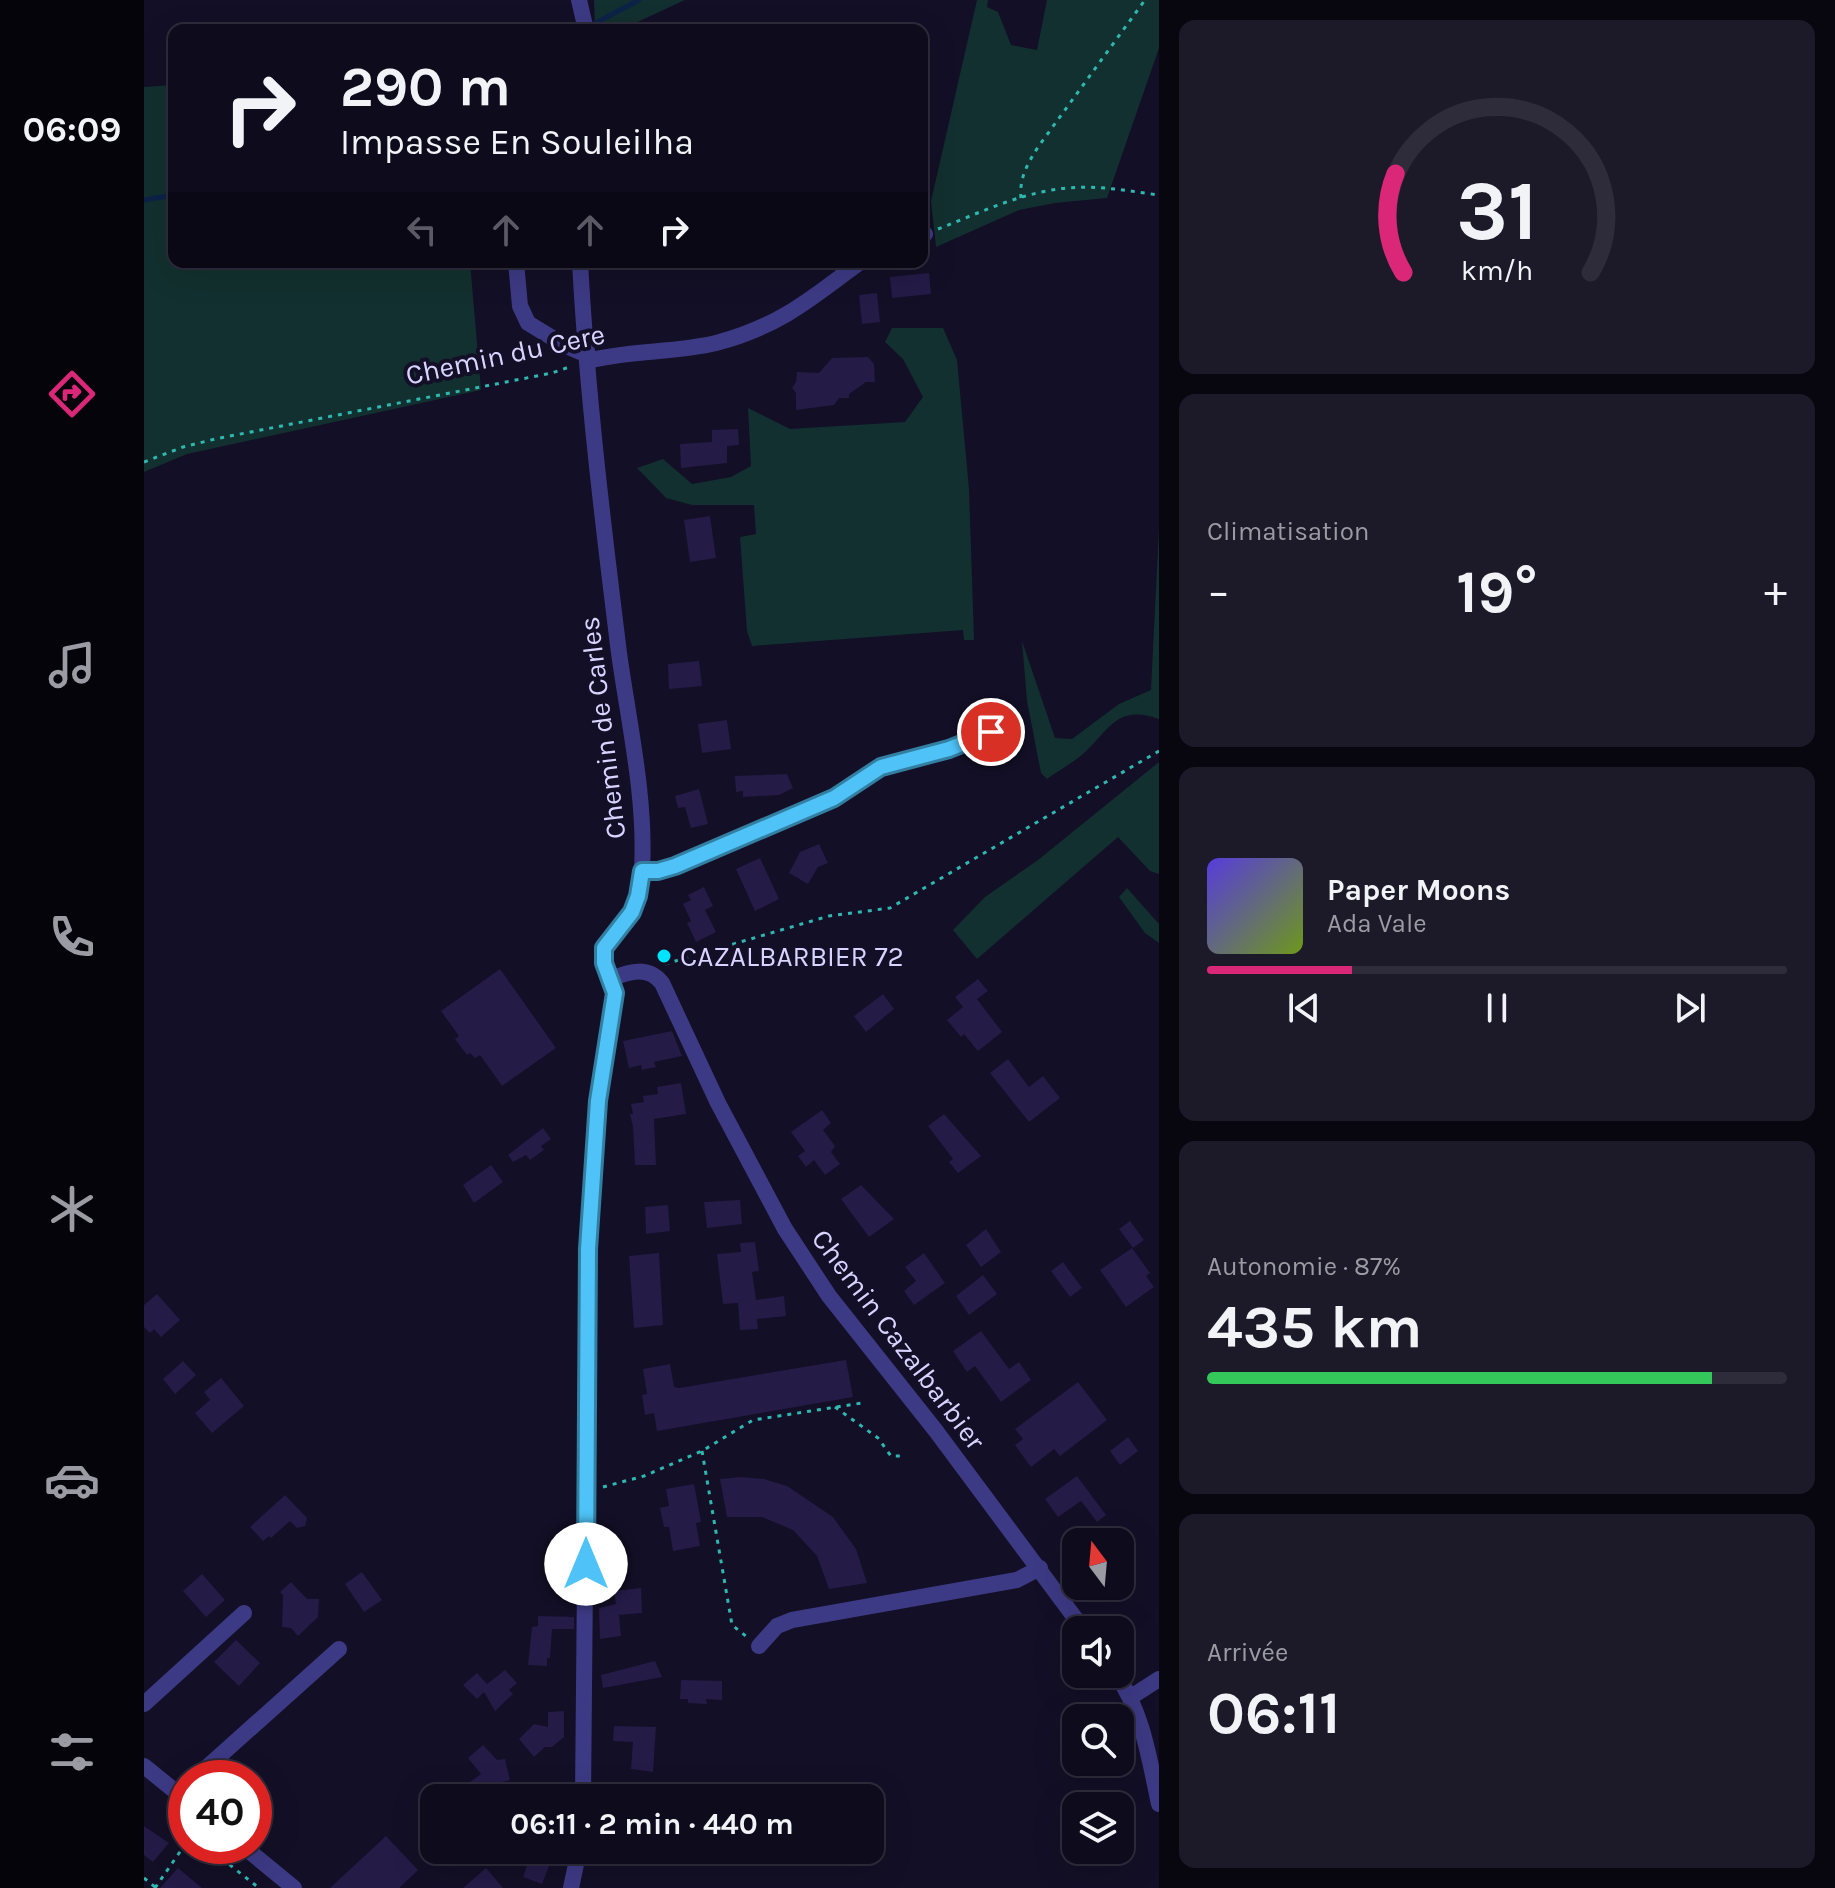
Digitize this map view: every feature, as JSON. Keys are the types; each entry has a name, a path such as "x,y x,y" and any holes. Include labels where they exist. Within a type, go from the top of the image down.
{"street":[{"path":"580,4 585,24"},
{"path":"517,268 520,306 528,323 587,356"},
{"name":"Chemin de Carles","path":"580,268 619,653 641,808 642,871 632,912 604,948 604,963 615,993 598,1101 588,1249 583,1784"},
{"name":"Chemin du Cere","path":"587,356 714,343 760,329 791,314 852,268"},
{"path":"642,871 675,866 801,813 834,798 881,767 949,749 991,732"},
{"path":"611,979 640,971 654,973"},
{"name":"Chemin Cazalbarbier","path":"654,973 662,983 718,1103 785,1229 836,1306 1074,1616"},
{"path":"759,1646 777,1626 792,1620 1017,1580 1040,1568"},
{"path":"144,1704 244,1613"},
{"path":"215,1760 339,1649"},
{"path":"1131,1697 1159,1679"},
{"path":"1125,1688 1140,1718 1159,1804"},
{"path":"144,1766 168,1783"},
{"path":"265,1864 294,1888"},
{"path":"571,1888 576,1864"}],"path":[{"path":"1021,198 1020,187 1026,167 1038,147 1145,0"},
{"path":"928,233 1021,198 1065,188 1098,187 1159,195"},
{"name":"Chemin du Cere","path":"144,462 215,439 552,373 587,356"},
{"path":"654,973 666,963 829,916 890,908 1159,751"},
{"path":"586,1488 619,1485 702,1451 753,1420 862,1403"},
{"path":"835,1407 878,1438 891,1456 903,1456"},
{"path":"702,1451 732,1625 759,1646"},
{"path":"144,1878 155,1888 172,1864"},
{"path":"229,1864 259,1888"}],"green space":[{"path":"594,0 685,0 633,24 595,24"},
{"path":"977,0 988,0 987,7 998,12 1011,45 1037,50 1047,0 1159,0 1159,48 1107,198 1019,210 936,247 931,201"},
{"path":"168,85 168,268 471,268 481,390 187,454 144,472 144,87"},
{"path":"892,328 943,328 957,360 969,489 974,640 964,640 963,630 752,646 747,631 740,537 756,534 754,505 692,505 666,498 637,468 663,459 692,484 731,477 751,466 748,408 790,429 905,422 923,397 903,359 885,342"},
{"path":"1159,529 1159,719 1133,715 1116,721 1080,757 1047,779 1041,773 1027,701 1022,641 1055,738 1072,739 1119,704 1151,690"},
{"path":"1159,762 1159,874 1150,871 1118,837 977,959 953,930 985,897 1038,860"},
{"path":"1127,888 1159,924 1159,943 1145,933 1119,897"}],"building":[{"path":"929,273 931,294 892,298 890,277"},
{"path":"877,293 880,322 862,324 859,295"},
{"path":"868,357 874,364 875,382 866,382 849,394 849,398 839,398 834,405 796,410 796,393 792,388 797,372 819,373 832,358"},
{"path":"738,429 739,445 727,446 727,463 681,468 680,444 712,442 712,430"},
{"path":"710,516 716,558 690,562 684,520"},
{"path":"699,661 702,686 669,689 668,664"},
{"path":"727,720 731,749 702,753 698,724"},
{"path":"787,774 793,788 779,795 743,797 743,791 736,792 735,776"},
{"path":"699,789 708,824 691,828 685,807 678,808 675,796"},
{"path":"819,844 828,863 818,867 808,884 789,873 800,852"},
{"path":"760,858 779,899 755,911 736,869"},
{"path":"704,887 713,906 705,910 716,932 696,942 683,904 691,900 688,895"},
{"path":"500,969 556,1048 502,1086 480,1055 475,1058 470,1053 467,1055 455,1039 459,1036 441,1011"},
{"path":"978,979 988,991 977,999 1002,1032 978,1051 947,1020 963,1007 955,997"},
{"path":"883,994 894,1009 866,1032 854,1016"},
{"path":"672,1031 682,1056 654,1062 656,1067 642,1070 641,1065 629,1068 623,1041"},
{"path":"1008,1059 1029,1087 1043,1076 1060,1098 1029,1122 990,1073"},
{"path":"681,1083 686,1114 654,1119 656,1165 635,1165 631,1104 644,1102 643,1096 658,1094 657,1087"},
{"path":"822,1110 831,1123 823,1130 835,1146 831,1152 840,1164 825,1175 814,1160 806,1167 798,1156 805,1151 791,1132"},
{"path":"944,1114 981,1156 958,1173 949,1162 953,1159 928,1126"},
{"path":"543,1128 551,1139 541,1146 544,1150 530,1160 526,1155 513,1162 508,1155"},
{"path":"491,1165 503,1182 474,1203 463,1185"},
{"path":"861,1185 894,1219 869,1237 841,1199"},
{"path":"740,1200 742,1224 707,1228 704,1202"},
{"path":"668,1205 670,1231 646,1234 645,1207"},
{"path":"1130,1221 1144,1240 1133,1248 1119,1229"},
{"path":"986,1229 1001,1252 981,1267 966,1245"},
{"path":"755,1242 759,1271 752,1272 756,1300 784,1296 786,1316 757,1319 758,1329 740,1330 738,1303 723,1304 717,1254 741,1252 740,1243"},
{"path":"1132,1248 1150,1273 1146,1276 1154,1287 1126,1307 1100,1270"},
{"path":"659,1253 663,1325 634,1328 629,1256"},
{"path":"924,1253 945,1283 914,1305 904,1291 916,1281 905,1267"},
{"path":"1063,1262 1082,1288 1070,1297 1051,1271"},
{"path":"983,1275 997,1294 969,1315 956,1296"},
{"path":"157,1294 180,1320 161,1337 154,1329 150,1333 144,1327 144,1305"},
{"path":"981,1331 1009,1369 1019,1362 1031,1380 1001,1402 975,1366 967,1372 953,1351"},
{"path":"846,1360 853,1397 657,1431 654,1413 645,1415 642,1395 647,1394 643,1369 670,1364 674,1387 679,1388"},
{"path":"183,1361 196,1375 175,1394 163,1379"},
{"path":"221,1378 244,1406 212,1433 195,1413 210,1400 204,1392"},
{"path":"1078,1382 1107,1420 1060,1456 1054,1449 1031,1467 1015,1445 1023,1439 1015,1429"},
{"path":"1128,1437 1138,1451 1120,1465 1110,1451"},
{"path":"1077,1476 1106,1515 1097,1522 1081,1501 1058,1517 1045,1499"},
{"path":"720,1479 764,1479 787,1486 833,1517 856,1549 867,1583 829,1589 817,1556 793,1530 762,1517 727,1517"},
{"path":"694,1484 701,1522 696,1523 700,1546 673,1551 669,1527 664,1527 660,1508 669,1506 666,1489"},
{"path":"285,1495 307,1518 305,1526 297,1528 290,1521 263,1541 250,1527"},
{"path":"362,1572 382,1600 364,1612 345,1584"},
{"path":"202,1574 225,1600 206,1617 183,1591"},
{"path":"291,1582 307,1599 319,1599 318,1617 298,1636 291,1628 282,1627 283,1595 280,1592"},
{"path":"641,1588 642,1613 619,1615 621,1636 600,1639 599,1608 616,1604 614,1591"},
{"path":"538,1616 574,1617 574,1629 552,1629 547,1666 528,1665 532,1627 538,1626"},
{"path":"236,1640 260,1663 239,1686 214,1662"},
{"path":"655,1661 662,1677 603,1688 601,1675"},
{"path":"505,1670 517,1683 509,1690 513,1694 495,1711 484,1692 477,1699 463,1685 477,1673 487,1684"},
{"path":"681,1680 722,1681 722,1700 706,1699 707,1704 688,1703 688,1699 680,1699"},
{"path":"564,1711 564,1737 534,1757 519,1739 534,1724 548,1727 548,1712"},
{"path":"614,1726 656,1727 653,1772 631,1769 633,1742 613,1741"},
{"path":"483,1745 497,1760 505,1759 510,1780 493,1784 467,1784 481,1774 468,1758"},
{"path":"144,1826 168,1844 153,1862 144,1855"},
{"path":"386,1836 418,1870 399,1888 330,1888"},
{"path":"528,1864 550,1864 542,1884 523,1877"},
{"path":"178,1868 202,1888 160,1888"},
{"path":"486,1868 503,1888 463,1888"}],"waterway":[{"path":"594,24 639,0"},
{"path":"144,200 168,196"}],"place":[{"name":"CAZALBARBIER 72","path":"664,956"}],"route":[{"path":"586,1564 588,1249 598,1101 615,993 604,963 604,948 632,912 642,871 675,866 801,813 834,798 881,767 949,749 991,732"}]}
